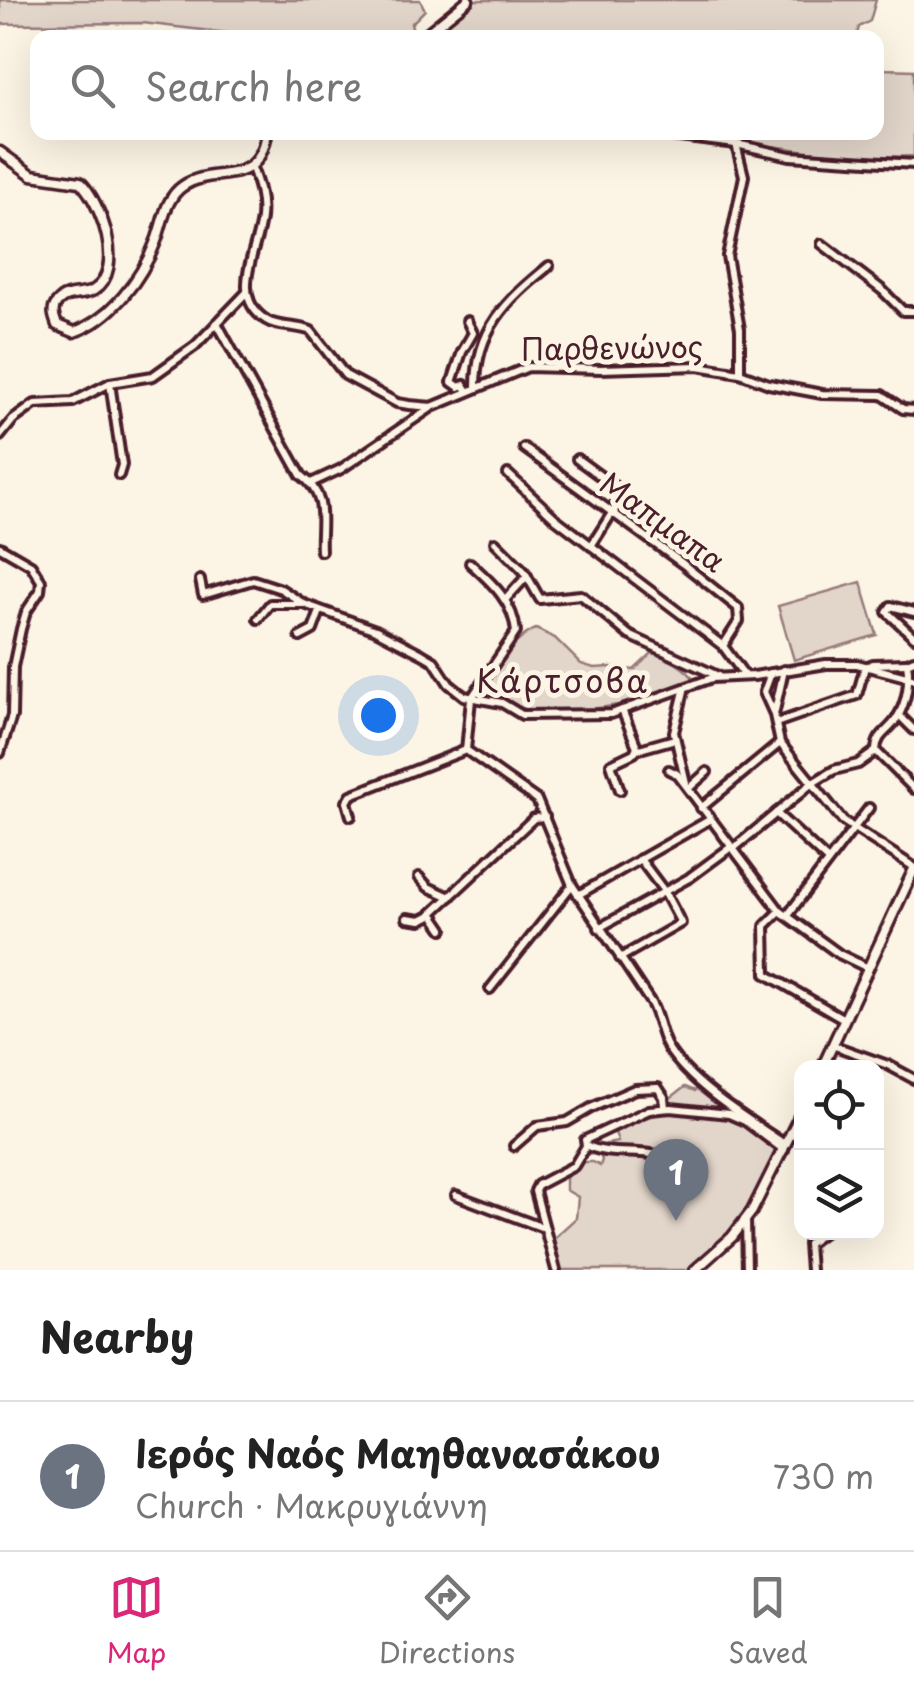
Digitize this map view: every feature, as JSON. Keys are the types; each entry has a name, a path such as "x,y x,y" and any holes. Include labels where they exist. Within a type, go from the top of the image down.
{"main road":[{"path":"431,30 468,0"},
{"path":"0,152 32,175 80,182 93,199 111,264 97,288 64,297 56,305 56,323 71,332 98,319 128,290 148,260 170,200 181,187 251,166 261,154 265,140"},
{"path":"825,1060 914,868"},
{"path":"695,1270 746,1220 794,1128"}],"street":[{"path":"704,140 790,156 914,164"},
{"path":"736,144 744,176 727,261 740,328 740,373"},
{"path":"251,166 262,206 260,230 246,276 247,292 259,314 268,321 311,331 351,379 397,403 432,406"},
{"path":"822,244 882,290 903,312 914,311"},
{"path":"466,320 473,333 452,382 472,389 495,316 549,266"},
{"path":"0,436 13,420 35,404 73,402 110,383 153,376 196,346 247,292"},
{"path":"217,323 302,476 311,483 324,522 321,551"},
{"name":"Παρθενώνος","path":"311,483 341,470 432,406 528,367 700,366 822,394 882,395 903,409 914,410"},
{"path":"110,383 122,465 119,475"},
{"name":"Μαπμαπα","path":"524,448 683,564 739,610 739,621 723,646"},
{"path":"578,459 618,488 613,514 591,546"},
{"path":"508,474 556,518 723,646 746,677"},
{"path":"495,542 527,576 540,599 581,595 629,635 719,677"},
{"path":"0,547 31,565 42,581 24,617 13,667 12,716 0,753"},
{"path":"466,750 471,699 515,636 514,616 506,599 470,563"},
{"path":"506,599 527,576"},
{"path":"200,580 203,594 256,580 286,591 304,604 376,630 422,654 434,662 449,684 471,699 502,703 522,716 593,717 719,677 746,677 826,664 865,667 912,679"},
{"path":"258,619 270,604 304,604"},
{"path":"914,612 892,606 887,612 914,637"},
{"path":"300,638 313,630 320,611"},
{"path":"600,928 732,848 811,784 834,770 858,764 876,751 877,741 898,715 912,679 911,661 865,667"},
{"path":"775,719 855,696 860,691 865,667"},
{"path":"775,719 784,670"},
{"path":"771,673 765,695 780,743 843,821 914,868"},
{"path":"684,691 675,719 674,739 688,788"},
{"path":"622,710 636,750"},
{"path":"898,715 914,730"},
{"path":"620,790 611,764 636,750 674,739"},
{"path":"701,808 780,743"},
{"path":"351,816 347,802 351,794 466,750"},
{"path":"466,750 535,797 578,895 652,1003 660,1018 664,1041 682,1066 785,1147"},
{"path":"876,751 914,789"},
{"path":"679,761 665,772 678,774 783,913 840,954 868,968"},
{"path":"688,788 707,772"},
{"path":"844,1019 766,974 766,926 783,913 869,808"},
{"path":"776,813 828,861"},
{"path":"407,918 420,920 432,913 534,818 545,817"},
{"path":"578,895 709,820"},
{"path":"620,958 681,924 680,916 640,859"},
{"path":"418,877 450,897"},
{"path":"490,989 572,884"},
{"path":"432,913 443,929"},
{"path":"832,1045 914,1079"},
{"path":"514,1146 537,1126 567,1122 643,1087 658,1088 665,1108"},
{"path":"556,1270 542,1228 536,1187 574,1166 586,1140 594,1134 649,1110 665,1108 729,1114 785,1147"},
{"path":"586,1146 601,1152 668,1156 683,1170 686,1191"},
{"path":"456,1195 542,1228"},
{"path":"746,1220 748,1270"},
{"path":"810,1270 808,1244 813,1240"}],"shaded area":[{"path":"0,0 420,0 425,10 411,24 413,30 202,30 142,23 0,24"},
{"path":"475,0 876,0 870,21 859,27 422,30 443,13 450,19"},
{"path":"884,69 914,70 914,156 823,153 726,140 884,140"},
{"path":"861,582 877,635 794,660 778,606"},
{"path":"536,629 555,638 581,664 634,670 652,653 676,664 695,681 639,700 579,710 531,710 477,695 502,658"},
{"path":"700,1084 771,1137 771,1145 777,1150 737,1225 688,1270 561,1270 554,1238 576,1218 578,1197 566,1190 566,1175 580,1162 600,1166 599,1153 607,1153 606,1144 618,1142 614,1129 666,1113 669,1099 685,1087 695,1091"}],"place":[{"name":"Ιερός Ναός Μαηθανασάκου","path":"676,1221"}],"district":[{"name":"Κάρτσοβα","path":"563,682"}]}
